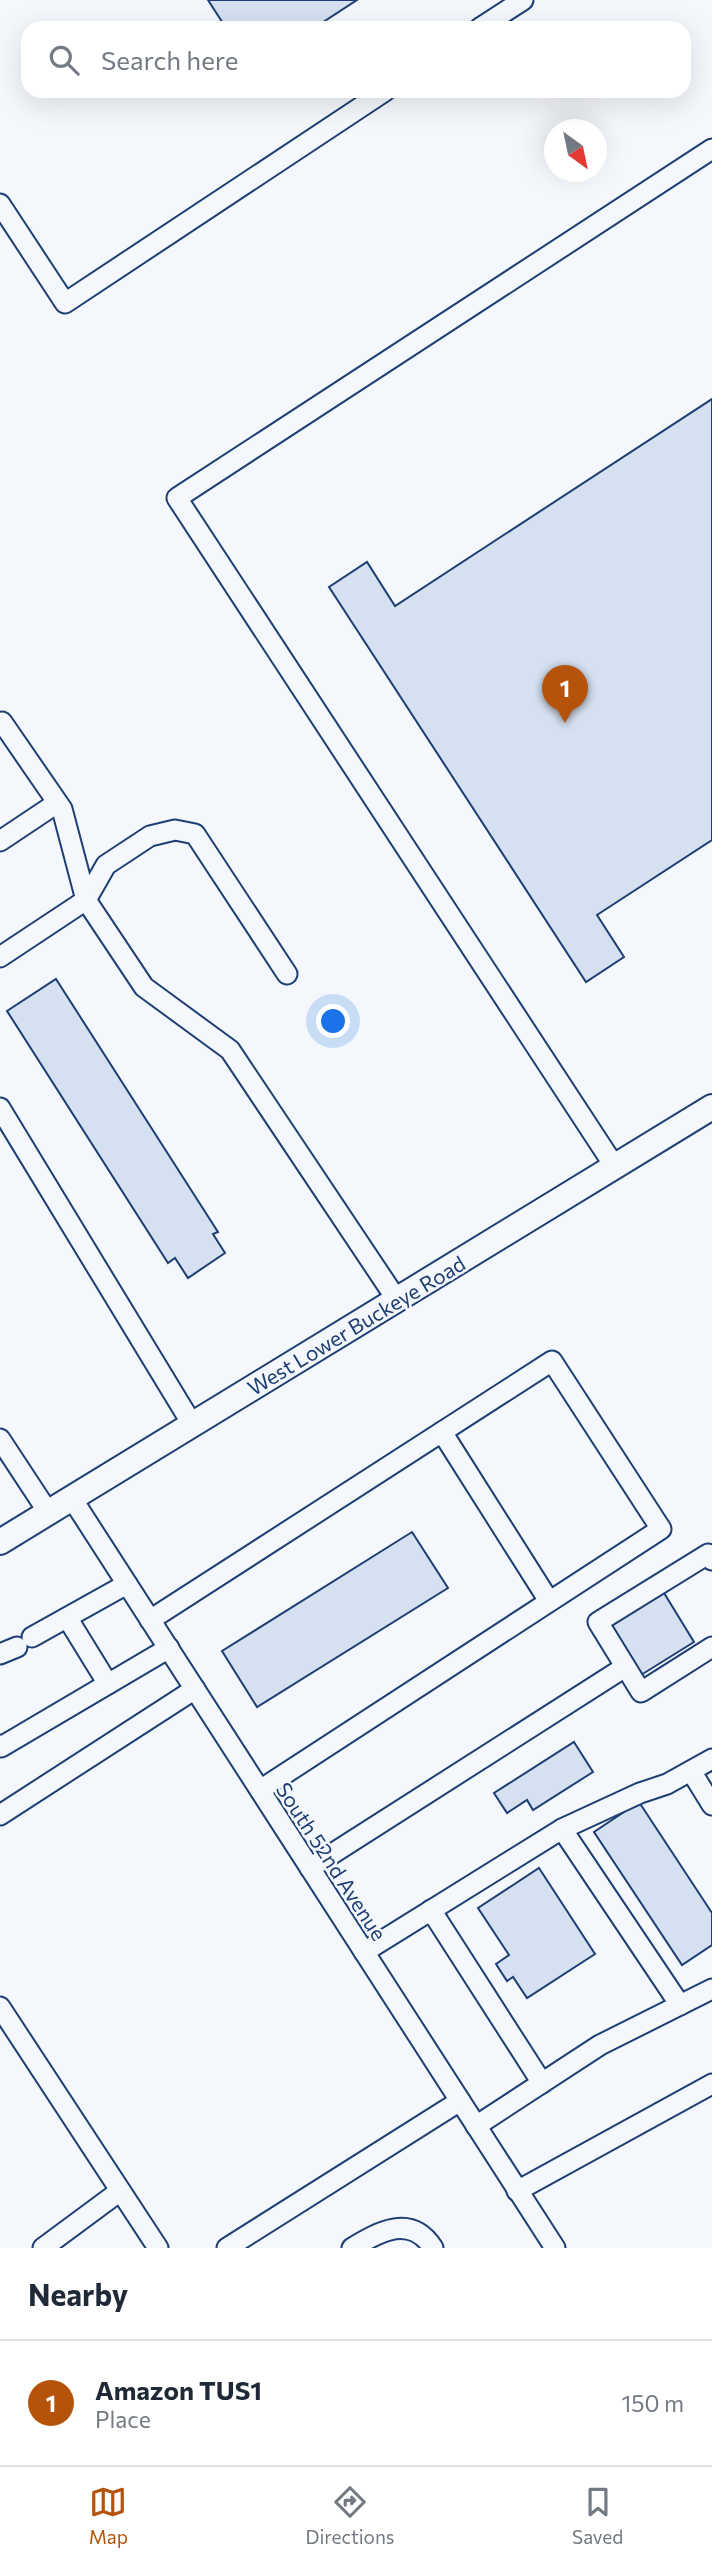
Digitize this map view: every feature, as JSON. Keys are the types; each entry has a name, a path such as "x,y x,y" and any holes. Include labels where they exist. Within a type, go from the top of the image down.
{"main road":[{"name":"West Lower Buckeye Road","path":"0,1542 712,1107"}],"street":[{"path":"491,21 523,0"},
{"path":"0,204 65,303 374,98"},
{"path":"615,1167 177,498 712,149"},
{"path":"0,723 2,722 62,809 86,900 144,987 230,1050 397,1300"},
{"path":"0,841 57,803"},
{"path":"0,957 86,900 106,865 150,836 175,830 195,834 287,974"},
{"path":"0,1108 192,1424"},
{"path":"150,1620 552,1361 661,1529 260,1790"},
{"path":"442,1432 549,1601"},
{"path":"0,1440 48,1512"},
{"name":"South 52nd Avenue","path":"71,1497 555,2248"},
{"path":"712,1560 708,1554 598,1622 641,1692 712,1647"},
{"path":"16,1646 127,1584"},
{"path":"68,1619 108,1684"},
{"path":"0,1745 1,1747 169,1648"},
{"path":"310,1868 625,1667"},
{"path":"0,1815 195,1689"},
{"path":"364,1952 562,1829 640,1793 667,1784 712,1759"},
{"path":"691,1771 712,1805"},
{"path":"562,1829 680,2005"},
{"path":"431,1910 542,2083"},
{"path":"475,2126 600,2045 712,1989"},
{"path":"0,2007 158,2248"},
{"path":"517,2191 712,2084"},
{"path":"227,2248 460,2101"},
{"path":"43,2248 120,2191"},
{"path":"352,2248 370,2237 397,2227 419,2232 433,2248"}],"building":[{"path":"208,0 357,0 325,21 222,21"},
{"path":"712,399 712,840 597,915 624,957 586,982 329,587 367,562 395,606"},
{"path":"56,979 218,1232 213,1234 225,1253 188,1278 175,1258 168,1263 7,1011"},
{"path":"412,1532 448,1588 257,1707 222,1651"},
{"path":"661,1588 694,1642 641,1675 607,1621"},
{"path":"574,1742 593,1772 533,1810 527,1800 507,1813 494,1793"},
{"path":"639,1802 712,1913 712,1945 682,1965 594,1832"},
{"path":"539,1868 595,1954 527,1998 513,1977 507,1981 496,1964 509,1955 478,1908"}],"place":[{"name":"Amazon TUS1","path":"565,723"}]}
